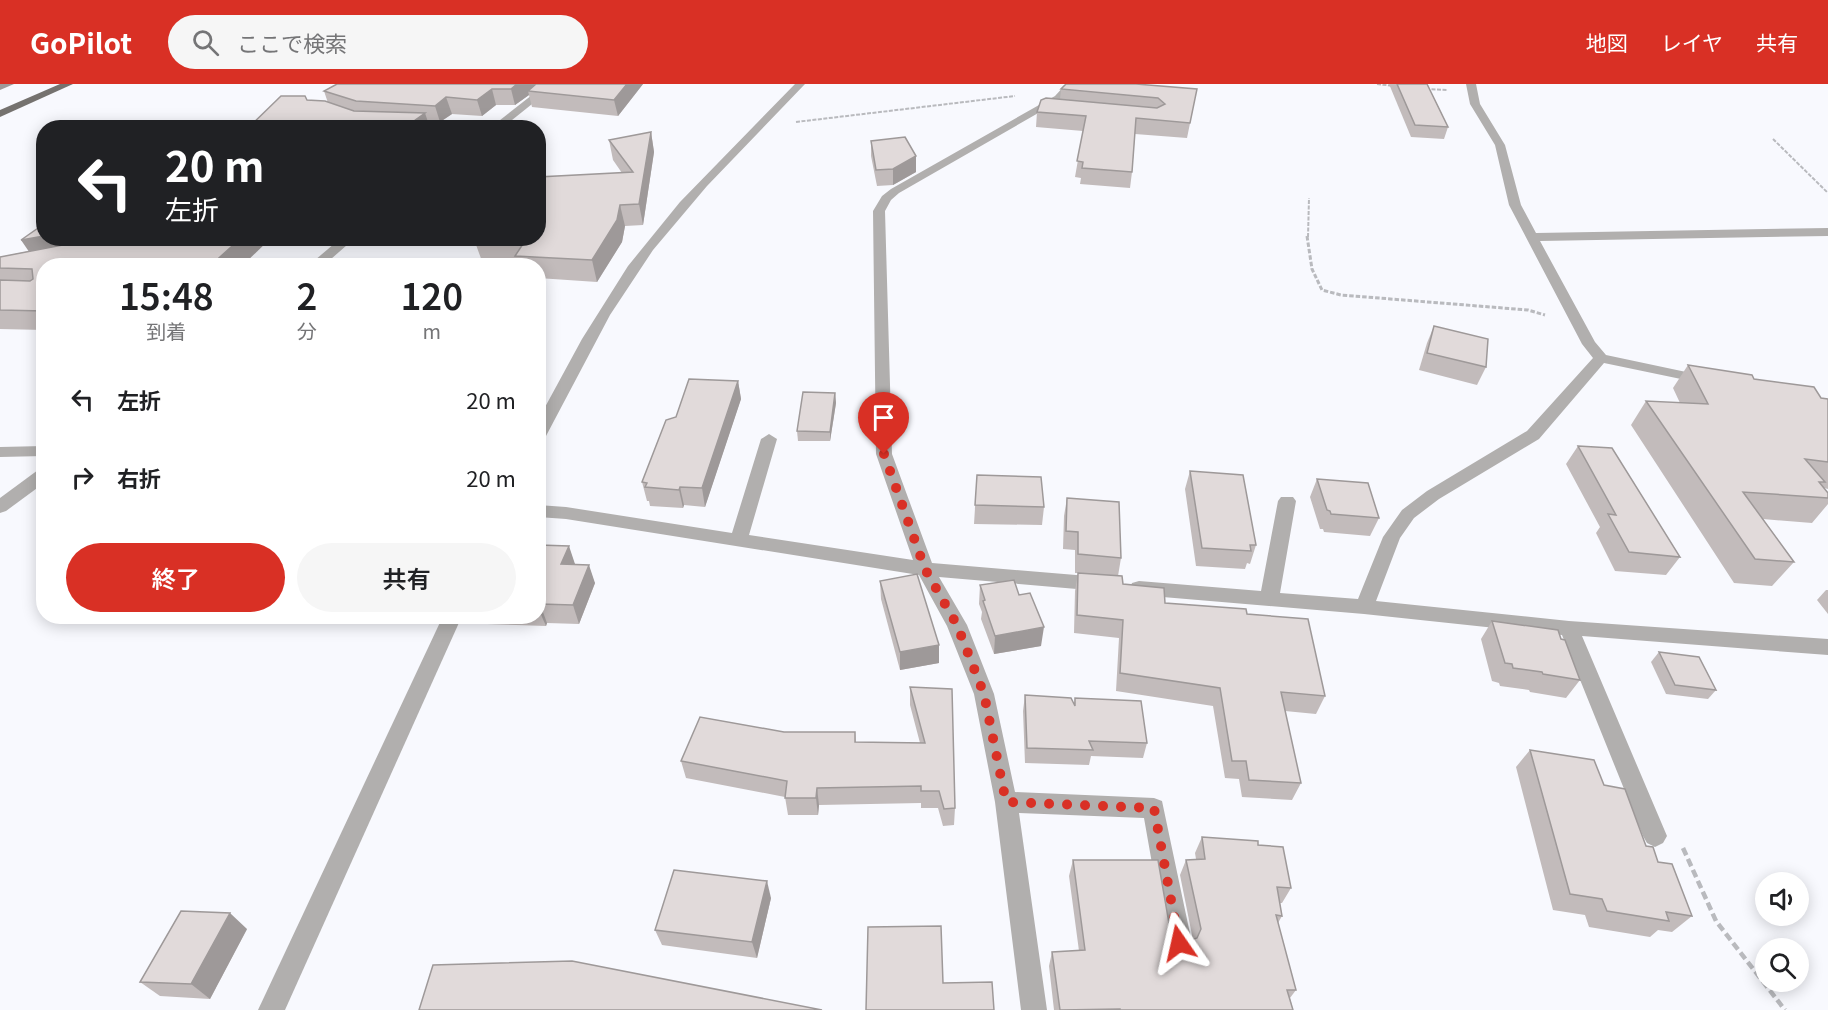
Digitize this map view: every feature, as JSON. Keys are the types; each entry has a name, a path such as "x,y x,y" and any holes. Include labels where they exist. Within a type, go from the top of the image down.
{"main road":[{"path":"0,114 68,84"}],"street":[{"path":"505,120 552,84"},
{"path":"546,421 592,336 648,248 690,198 800,84"},
{"path":"1034,1010 1006,802 984,694 957,625 925,569 884,454 879,211 886,198 895,191 1041,107 1061,104 1071,84"},
{"path":"1472,88 1475,104 1500,145 1515,205 1589,344 1601,358 1720,384"},
{"path":"1532,237 1828,232"},
{"path":"324,258 339,246"},
{"path":"1364,607 1392,537 1408,514 1433,495 1533,435 1601,358"},
{"path":"739,540 769,439"},
{"path":"0,452 36,452"},
{"path":"0,507 36,480"},
{"path":"1269,599 1287,501"},
{"path":"546,512 925,569 1364,607 1569,628 1828,647"},
{"path":"271,1010 449,624"},
{"path":"1569,628 1655,836"},
{"path":"1006,802 1154,808 1179,943"}],"path":[{"path":"1377,84 1398,86"},
{"path":"1419,88 1472,88"},
{"path":"760,125 990,97 1043,95 1061,104"},
{"path":"1773,139 1828,193"},
{"path":"1309,198 1307,221 1310,267 1318,284 1328,293 1528,310 1576,320"}],"building":[{"path":"337,84 517,84 511,89 492,89 477,100 446,97 435,106 356,101 324,91"},
{"path":"536,84 627,84 614,100 528,91"},
{"path":"1066,84 1136,84 1197,89 1190,123 1136,118 1132,172 1082,168 1083,162 1077,161 1086,116 1037,112 1041,100 1046,98 1157,108 1165,104 1158,98 1061,89"},
{"path":"1397,84 1427,84 1448,127 1415,125"},
{"path":"281,96 305,96 307,100 325,101 354,111 425,113 415,120 256,120"},
{"path":"651,132 639,204 620,205 617,220 592,260 515,256 522,246 546,246 546,177 633,172 609,140"},
{"path":"905,137 916,156 893,169 876,170 871,141"},
{"path":"36,230 36,237 21,240"},
{"path":"57,246 232,246 219,258 36,258 36,311 0,310 0,280 30,281 33,279 32,269 0,268 0,257"},
{"path":"1434,326 1488,339 1486,367 1427,353"},
{"path":"1688,365 1752,375 1754,379 1814,387 1821,398 1828,399 1828,462 1805,459 1825,482 1819,482 1828,493 1828,498 1743,492 1794,562 1755,559 1646,401 1708,404"},
{"path":"689,379 738,381 702,488 680,487 679,490 645,487 647,483 642,482 666,420 676,417"},
{"path":"803,392 835,393 830,432 797,431"},
{"path":"1578,446 1612,448 1680,557 1629,552 1608,514 1616,515"},
{"path":"1190,471 1243,475 1256,545 1250,545 1251,551 1202,548"},
{"path":"977,475 1041,477 1044,507 975,505"},
{"path":"1317,479 1368,483 1379,518 1331,514 1327,510"},
{"path":"1067,498 1119,502 1121,558 1078,554 1078,532 1066,531"},
{"path":"546,545 569,546 561,564 589,565 573,605 546,604"},
{"path":"1078,573 1122,576 1123,584 1164,588 1165,603 1246,609 1247,614 1308,619 1325,696 1281,692 1301,783 1249,780 1246,761 1232,761 1220,688 1120,673 1123,620 1077,615"},
{"path":"917,574 939,645 900,652 880,581"},
{"path":"1014,580 1019,595 1030,593 1044,627 995,636 980,585"},
{"path":"1492,621 1558,630 1561,639 1565,640 1580,680 1513,668 1512,664 1505,663"},
{"path":"1659,652 1699,657 1716,690 1675,685"},
{"path":"910,687 952,689 955,808 944,809 939,791 921,791 921,786 817,788 816,798 785,798 787,781 681,761 700,717 784,732 855,732 855,742 925,743"},
{"path":"1025,695 1071,698 1075,706 1075,698 1141,701 1147,743 1089,741 1093,750 1027,748"},
{"path":"1530,750 1594,760 1604,785 1625,789 1646,846 1653,847 1658,862 1672,864 1692,916 1666,912 1669,921 1607,911 1602,899 1570,894"},
{"path":"1202,837 1258,841 1258,845 1283,847 1291,888 1277,887 1282,916 1276,915 1296,990 1287,990 1293,1010 1060,1010 1052,952 1085,950 1073,860 1158,860 1170,929 1176,939 1186,942 1197,938 1201,929 1186,860 1205,859"},
{"path":"674,870 767,881 752,942 655,930"},
{"path":"181,911 230,913 191,984 140,982"},
{"path":"941,926 943,983 992,982 994,1010 866,1010 868,927"},
{"path":"572,961 822,1010 419,1010 433,965"}],"route":[{"path":"884,454 925,569 957,625 984,694 1006,802 1154,808 1179,943"}]}
